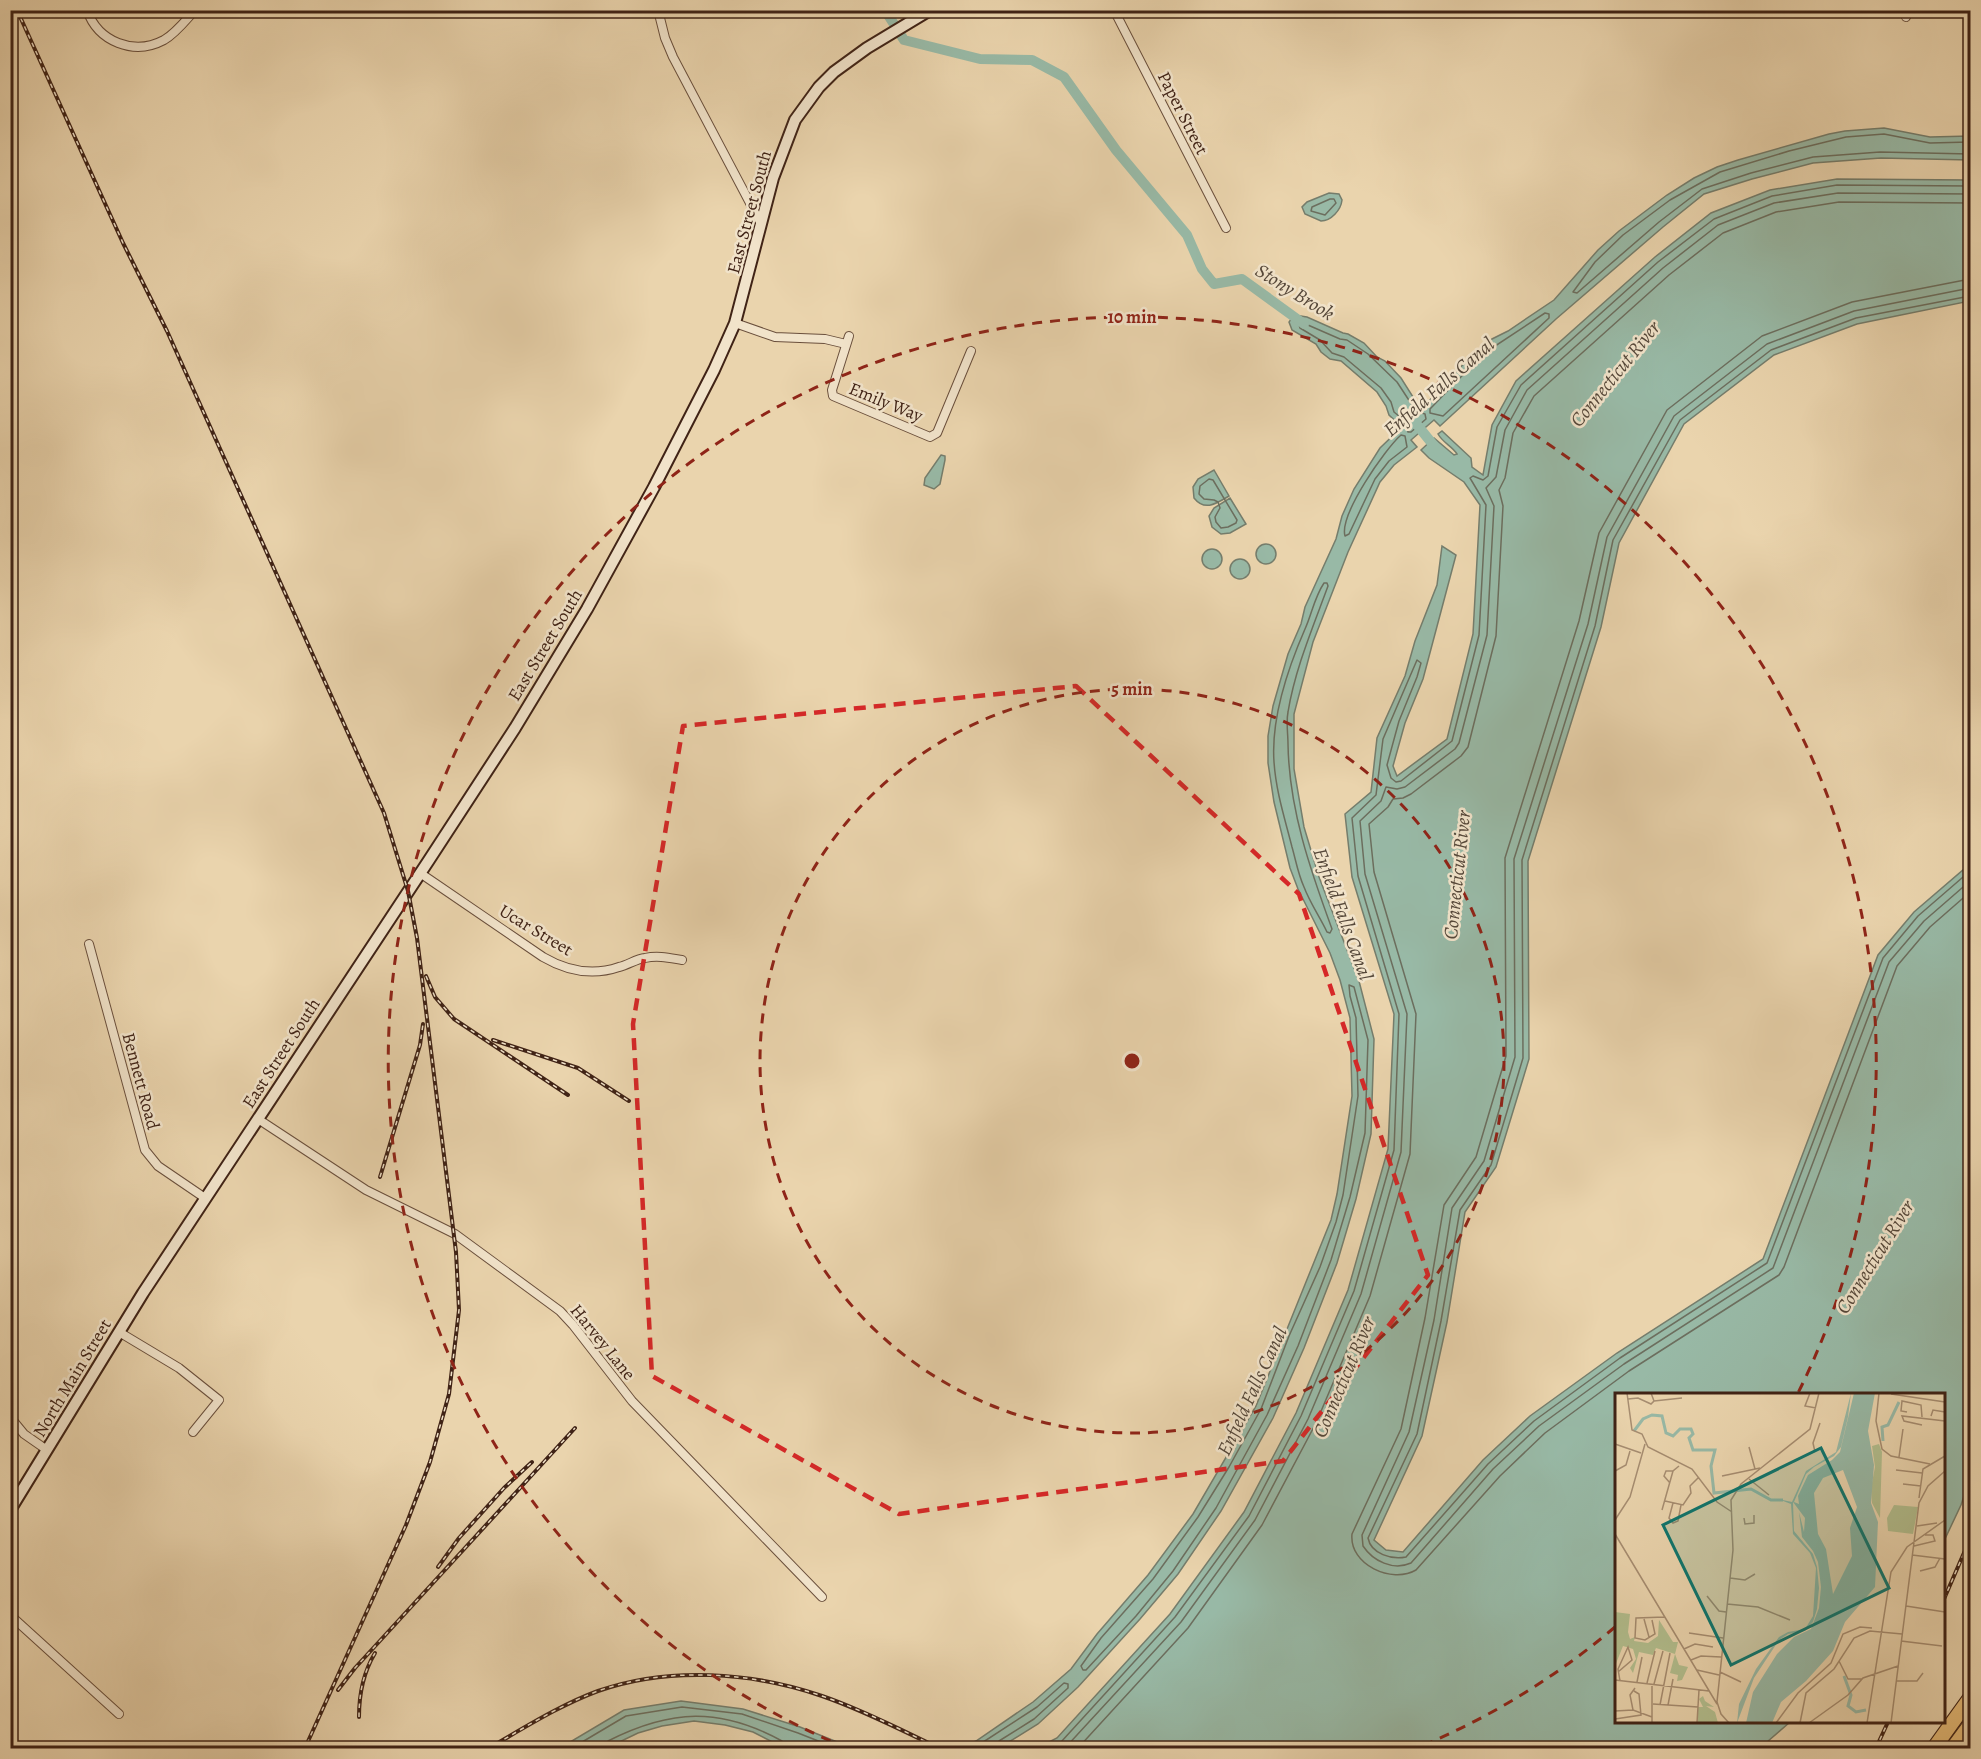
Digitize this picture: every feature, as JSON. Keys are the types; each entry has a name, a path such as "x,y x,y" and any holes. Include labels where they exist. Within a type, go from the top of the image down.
{"highway":[{"path":"1934,1749 1971,1698"},
{"path":"1953,1749 1971,1725"}],"main road":[{"name":"East Street South","path":"143,1293 420,873 587,609 659,477 714,370 735,323 780,155 795,120 819,87 834,72 858,54 930,10"},
{"name":"North Main Street","path":"10,1510 143,1293"}],"street":[{"path":"87,10 94,25 110,39 126,46 138,47 154,44 169,36 195,10"},
{"path":"658,10 673,57 761,224"},
{"name":"Paper Street","path":"1114,10 1226,228"},
{"name":"Emily Way","path":"735,323 778,338 848,340 832,390 834,397 932,437 937,433 970,351"},
{"name":"Ucar Street","path":"420,873 543,957 563,967 595,972 616,968 644,958 660,956 682,960"},
{"name":"Bennett Road","path":"89,944 145,1150 158,1166 205,1198"},
{"name":"Harvey Lane","path":"258,1119 366,1190 454,1234 560,1311 625,1394 822,1597"},
{"path":"119,1332 179,1368 219,1400 193,1432"},
{"path":"10,1417 24,1434 47,1450"},
{"path":"10,1614 119,1714"}],"highlighted area":[{"path":"1076,686 1299,894 1428,1275 1283,1461 899,1514 652,1376 633,1024 683,726"}],"water":[{"path":"1884,128 1930,137 1970,136 1970,160 1881,158 1813,163 1704,194 1556,319 1440,426 1434,420 1411,440 1417,447 1394,465 1380,482 1348,552 1313,642 1294,714 1294,769 1304,827 1319,877 1359,981 1374,1039 1371,1134 1356,1199 1337,1263 1304,1348 1273,1418 1221,1511 1178,1574 1078,1687 1038,1724 999,1748 961,1748 976,1741 1033,1702 1071,1669 1097,1634 1148,1575 1193,1514 1256,1406 1331,1220 1352,1096 1350,1018 1330,953 1290,868 1274,802 1268,763 1268,736 1273,706 1288,654 1301,624 1305,607 1336,539 1342,516 1354,489 1380,448 1470,357 1492,339 1554,300 1598,250 1667,195 1694,178 1738,160 1829,134"},
{"name":"Connecticut River","path":"1837,179 1970,180 1970,301 1857,324 1774,355 1684,424 1619,543 1601,627 1528,861 1529,1059 1496,1167 1465,1212 1447,1322 1422,1436 1374,1540 1386,1550 1403,1552 1483,1460 1530,1416 1617,1353 1763,1259 1878,955 1914,912 1970,864 1970,1477 1961,1505 1945,1539 1945,1393 1615,1393 1615,1723 1789,1723 1760,1748 1037,1748 1057,1738 1170,1614 1244,1512 1296,1413 1348,1290 1388,1149 1394,1014 1352,877 1345,814 1371,792 1377,738 1405,676 1415,641 1437,585 1442,546 1456,555 1423,679 1405,723 1393,766 1397,776 1447,739 1473,634 1480,505 1464,482 1421,450 1434,438 1454,455 1457,454 1438,434 1442,431 1471,458 1472,467 1483,475 1492,425 1516,381 1655,257 1711,213 1770,190"},
{"path":"1329,193 1339,194 1342,200 1340,208 1332,217 1321,221 1305,214 1302,207 1307,202"},
{"path":"1294,315 1307,317 1364,343 1401,378 1420,408 1415,409 1413,414 1410,413 1412,415 1409,418 1406,416 1407,419 1404,422 1401,420 1403,423 1400,425 1389,415 1377,392 1341,361 1330,359 1321,352 1316,344 1292,330 1289,322"},
{"path":"941,455 945,456 945,460 940,484 934,489 924,485 925,478"},
{"path":"1214,470 1229,496 1211,505 1202,505 1194,498 1193,487 1198,479"},
{"path":"1230,498 1246,524 1230,533 1221,534 1212,527 1209,516 1214,508"},
{"path":"1266,544 1273,547 1276,554 1273,561 1266,564 1259,561 1256,554 1259,547"},
{"path":"1212,549 1219,552 1222,559 1219,566 1212,569 1205,566 1202,559 1205,552"},
{"path":"1240,559 1247,562 1250,569 1247,576 1240,579 1233,576 1230,569 1233,562"},
{"path":"681,1701 743,1709 800,1727 852,1748 784,1748 753,1732 694,1721 662,1726 638,1733 607,1748 560,1748 624,1710"}],"waterway":[{"name":"Stony Brook","path":"885,10 904,40 980,59 1032,60 1064,77 1116,150 1187,235 1202,269 1214,284 1242,279 1304,324"},
{"name":"Stony Brook","path":"1401,405 1439,452"}],"railway":[{"path":"17,10 123,243 167,331 384,813 408,891 417,938 456,1252 459,1310 449,1394 430,1462 406,1525 305,1748"},
{"path":"426,976 435,997 454,1019 568,1095"},
{"path":"380,1177 420,1045 423,1024"},
{"path":"493,1040 578,1068 629,1101"},
{"path":"338,1690 355,1668 575,1428"},
{"path":"438,1567 459,1538 504,1488 532,1462"},
{"path":"1945,1597 1970,1539"},
{"path":"359,1717 362,1684 375,1653"},
{"path":"489,1748 556,1710 598,1691 625,1683 682,1675 739,1677 795,1688 867,1714 939,1748"},
{"path":"1876,1748 1888,1723"}],"water label":[{"name":"Enfield Falls Canal","path":"1439,387"},
{"name":"Enfield Falls Canal","path":"1343,914"},
{"name":"Enfield Falls Canal","path":"1252,1391"}]}
